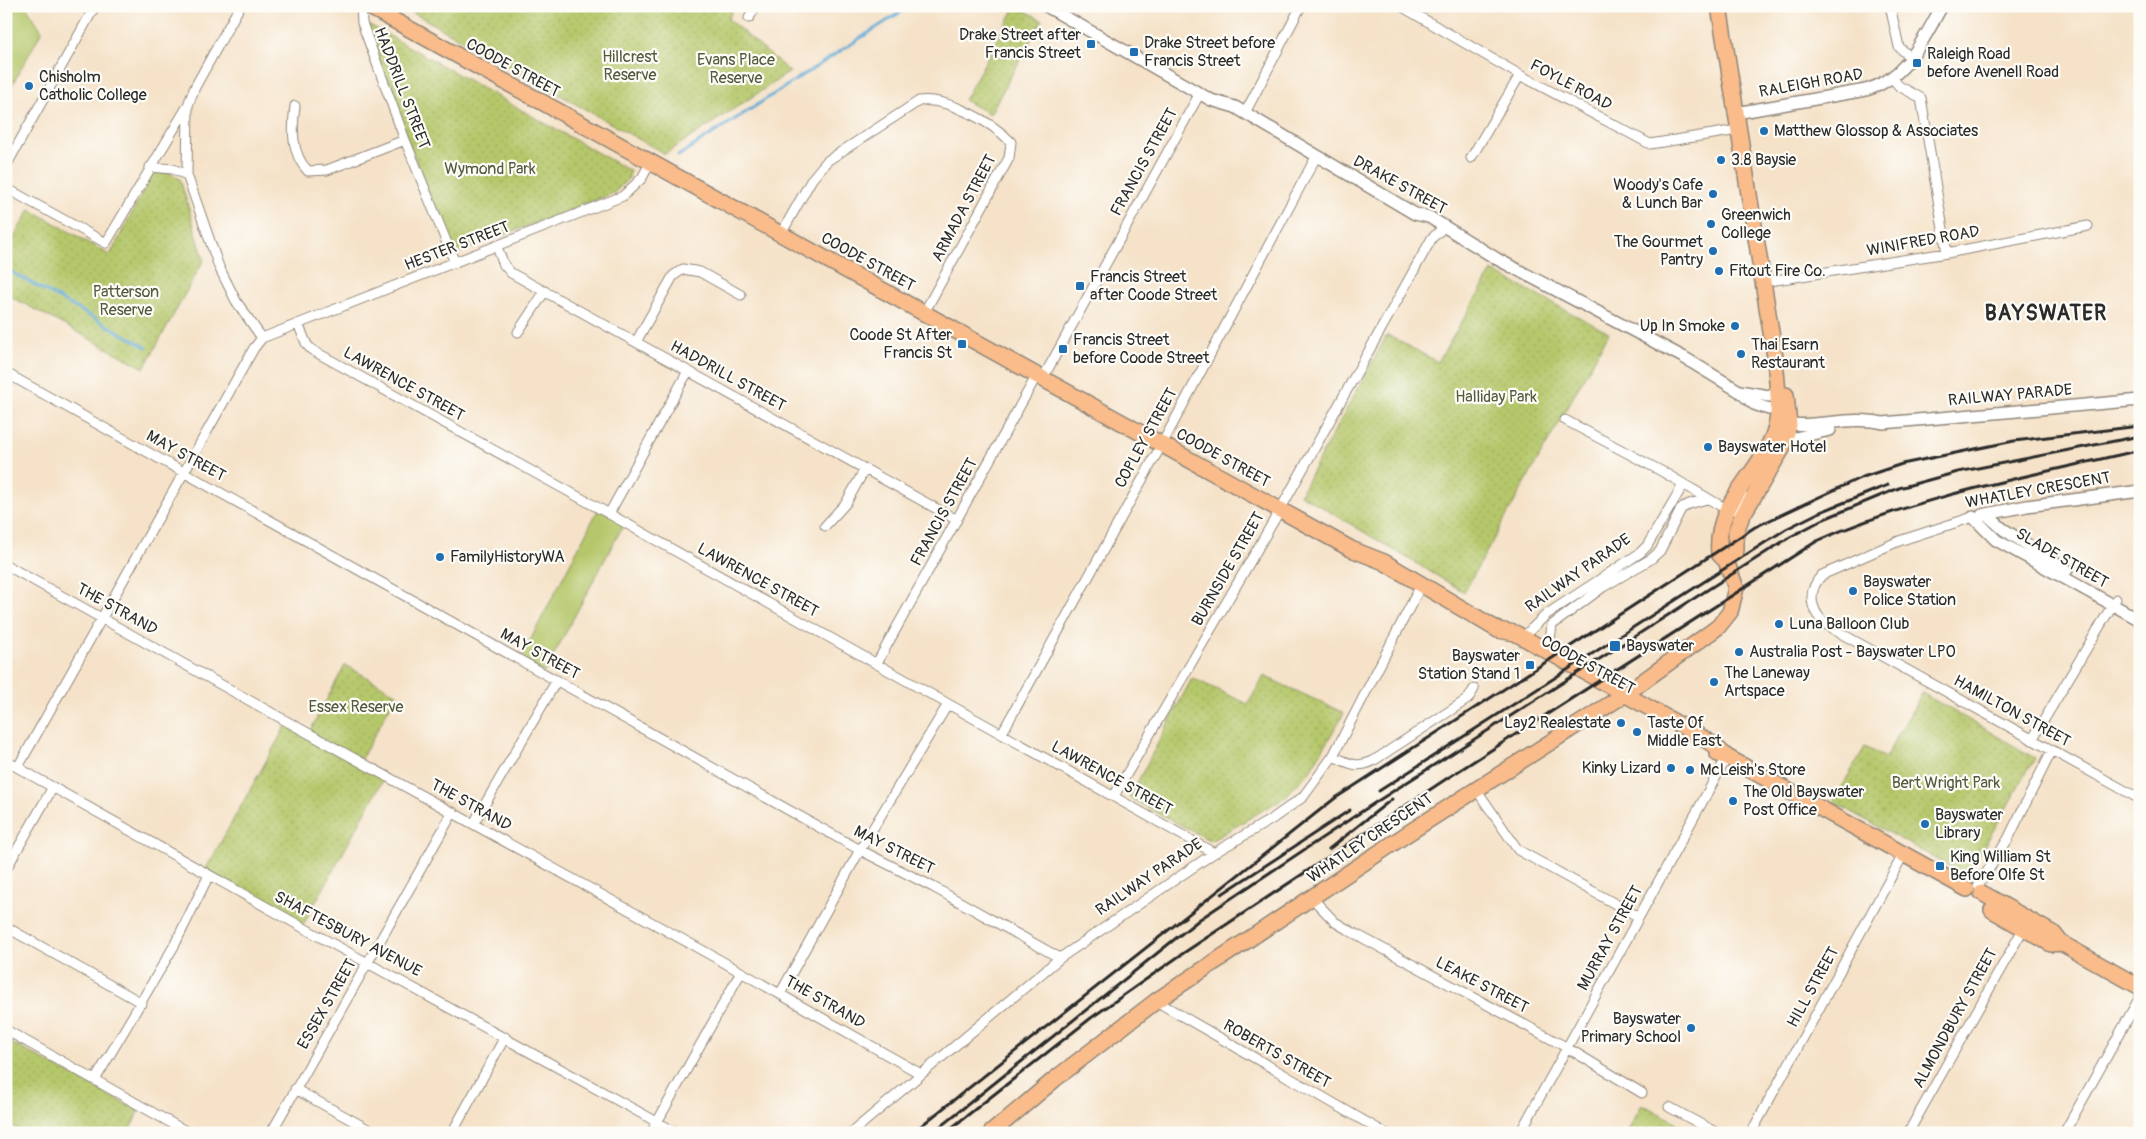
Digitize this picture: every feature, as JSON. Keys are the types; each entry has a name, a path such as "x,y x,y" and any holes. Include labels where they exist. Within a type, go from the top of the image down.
{"main road":[{"name":"COODE STREET","path":"368,6 1280,510 1352,549 1384,562 1439,593 1454,606 1498,630 1515,633 1620,697 1638,712 1710,752 1727,757"},
{"path":"1719,6 1775,357 1782,416 1764,482 1742,516 1736,531 1736,550 1726,561"},
{"path":"1726,509 1765,450 1782,416"},
{"name":"WHATLEY CRESCENT","path":"991,1133 1056,1079 1156,1001 1476,789 1620,697 1718,627 1730,612 1736,588 1726,561 1719,554 1717,539 1726,509"},
{"name":"COODE STREET","path":"1352,549 1365,561 1434,601 1454,606"},
{"name":"COODE STREET","path":"1498,630 1504,638 1620,697"},
{"path":"1620,697 1714,745 1727,757 1903,855 1975,892 2026,923 2054,934 2061,943 2140,987"}],"street":[{"path":"6,166 95,6"},
{"path":"6,188 106,243 188,105 195,87 240,6"},
{"name":"HADDRILL STREET","path":"362,6 362,23 405,140 455,263"},
{"path":"749,18 756,6"},
{"name":"DRAKE STREET","path":"1046,6 1211,100 1235,107 1415,214 1428,217 1443,228 1497,259 1668,349 1739,391 1754,404 1782,416"},
{"path":"1245,113 1300,6"},
{"name":"FOYLE ROAD","path":"1401,6 1520,75 1650,144 1738,130"},
{"path":"1890,6 1899,47 1911,58"},
{"name":"RALEIGH ROAD","path":"1736,113 1882,86 1893,79 1911,58 1942,6"},
{"path":"1471,158 1520,75"},
{"path":"1893,79 1899,86 1921,98 1947,253"},
{"name":"FRANCIS STREET","path":"877,663 1200,93"},
{"name":"ARMADA STREET","path":"781,234 818,170 827,161 919,101 931,99 944,102 1001,131 1011,142 1009,158 924,313"},
{"path":"18,767 254,348 262,338 236,301 219,267 187,175 188,105"},
{"path":"295,106 292,122 295,147 302,165 308,171 327,170 405,140"},
{"name":"COPLEY STREET","path":"1002,734 1162,444 1316,156"},
{"name":"HESTER STREET","path":"262,338 623,196 642,178 650,163"},
{"path":"150,167 173,169 187,175"},
{"name":"WINIFRED ROAD","path":"1763,282 1947,253 2088,226"},
{"name":"BURNSIDE STREET","path":"1114,796 1280,510 1432,238 1443,228"},
{"name":"HADDRILL STREET","path":"497,247 507,269 544,291 957,520"},
{"path":"636,342 673,276 682,269 700,272 741,296"},
{"path":"518,332 544,291"},
{"name":"LAWRENCE STREET","path":"298,324 307,345 312,350 877,663 1214,853"},
{"path":"609,514 688,371"},
{"name":"MAY STREET","path":"6,373 860,850 933,887 1060,958"},
{"name":"RAILWAY PARADE","path":"1782,416 1794,438 1827,430 1872,428 1883,423 2140,400"},
{"path":"1565,420 1726,509 1734,510 1740,506 1754,484 1764,482"},
{"path":"825,526 846,503 865,469"},
{"name":"RAILWAY PARADE","path":"1522,638 1547,614 1647,546 1683,485"},
{"name":"WHATLEY CRESCENT","path":"1812,591 1818,580 1830,570 1899,541 1973,517 2027,506 2140,491"},
{"name":"RAILWAY PARADE","path":"1548,654 1552,625 1603,587 1660,551 1681,509 1688,504 1707,499"},
{"name":"SLADE STREET","path":"1986,514 2003,529 2140,620"},
{"name":"SLADE STREET","path":"1973,517 1996,540 2114,602 2140,612"},
{"name":"THE STRAND","path":"6,564 288,722 474,823 921,1074"},
{"name":"RAILWAY PARADE","path":"851,1133 1060,958 1214,853 1272,820 1303,797 1333,756 1418,591"},
{"name":"HAMILTON STREET","path":"1812,591 1813,607 1817,617 1824,624 2140,799"},
{"path":"2032,740 2114,602"},
{"path":"474,823 557,680"},
{"path":"1333,756 1355,766 1363,766 1468,698 1474,689"},
{"path":"780,994 860,850 948,704"},
{"path":"1975,892 2008,839 2052,750"},
{"name":"MURRAY STREET","path":"1520,1133 1727,757"},
{"name":"SHAFTESBURY AVENUE","path":"6,761 208,875 677,1133"},
{"path":"6,869 53,787"},
{"path":"1476,789 1518,850 1639,917"},
{"name":"ESSEX STREET","path":"270,1133 453,812"},
{"name":"HILL STREET","path":"1751,1133 1903,855"},
{"path":"95,1080 174,946 208,875"},
{"name":"LEAKE STREET","path":"1312,898 1334,922 1566,1047 1642,1093"},
{"name":"ALMONDBURY STREET","path":"1908,1133 2026,923"},
{"path":"6,927 142,1003"},
{"path":"651,1133 741,972"},
{"path":"2064,1133 2140,997"},
{"name":"ROBERTS STREET","path":"1156,1001 1384,1133"},
{"path":"6,1030 189,1133"},
{"path":"452,1133 505,1037"},
{"path":"295,1089 375,1133"},
{"path":"1669,1107 1717,1133"}],"green space":[{"path":"6,6 26,6 42,31 6,96"},
{"name":"Hillcrest Reserve","path":"401,6 735,6 728,19 790,72 665,154"},
{"path":"1016,6 1042,20 990,114 964,100"},
{"name":"Wymond Park","path":"370,25 630,171 629,178 614,193 459,252 449,244 365,31"},
{"name":"Patterson Reserve","path":"168,172 180,179 204,260 144,368 6,294 6,251 30,209 110,255 152,174"},
{"name":"Halliday Park","path":"1492,271 1609,333 1464,592 1300,494 1387,335 1438,362"},
{"path":"599,508 625,522 544,673 520,660"},
{"name":"Essex Reserve","path":"345,665 397,694 360,761 386,775 302,927 204,872 288,722 309,733"},
{"path":"1264,676 1344,713 1310,771 1285,797 1211,841 1129,798 1192,678 1248,704"},
{"name":"Bert Wright Park","path":"1922,693 2035,758 1967,876 1833,802 1865,747 1885,758"},
{"path":"6,1040 139,1111 128,1133 24,1133 6,1123"},
{"path":"1642,1104 1695,1133 1627,1133"}],"waterway":[{"path":"678,156 910,6"},
{"path":"6,269 146,347"}],"railway":[{"path":"912,1133 1334,799 1755,527 1860,478 1902,464 2014,441 2140,426"},
{"path":"932,1133 1200,919 1373,804 1790,537 1824,519 1899,488 1958,472 2140,436"},
{"path":"945,1133 1091,1018 1185,952 1443,781 1817,541 1856,525 1936,499 2017,478 2140,450"},
{"path":"1379,791 1786,529 1818,513 1888,485"},
{"path":"1329,849 1392,799"},
{"path":"1222,894 1350,810"}],"place":[{"name":"Drake Street after Francis Street","path":"1091,44"},
{"name":"Drake Street before Francis Street","path":"1134,52"},
{"name":"Raleigh Road before Avenell Road","path":"1917,63"},
{"name":"Chisholm Catholic College","path":"29,86"},
{"name":"Matthew Glossop & Associates","path":"1764,131"},
{"name":"3.8 Baysie","path":"1721,160"},
{"name":"Woody's Cafe & Lunch Bar","path":"1713,194"},
{"name":"Greenwich College","path":"1711,224"},
{"name":"The Gourmet Pantry","path":"1713,251"},
{"name":"Fitout Fire Co.","path":"1719,271"},
{"name":"Francis Street after Coode Street","path":"1080,286"},
{"name":"Up In Smoke","path":"1735,326"},
{"name":"Coode St After Francis St","path":"962,344"},
{"name":"Francis Street before Coode Street","path":"1063,349"},
{"name":"Thai Esarn Restaurant","path":"1741,354"},
{"name":"Bayswater Hotel","path":"1708,447"},
{"name":"FamilyHistoryWA","path":"440,557"},
{"name":"Bayswater Police Station","path":"1853,591"},
{"name":"Luna Balloon Club","path":"1779,624"},
{"name":"Bayswater","path":"1615,646"},
{"name":"Australia Post - Bayswater LPO","path":"1739,652"},
{"name":"Bayswater Station Stand 1","path":"1530,665"},
{"name":"The Laneway Artspace","path":"1714,682"},
{"name":"Lay2 Realestate","path":"1621,723"},
{"name":"Taste Of Middle East","path":"1637,732"},
{"name":"Kinky Lizard","path":"1671,768"},
{"name":"McLeish's Store","path":"1690,770"},
{"name":"The Old Bayswater Post Office","path":"1733,801"},
{"name":"Bayswater Library","path":"1925,824"},
{"name":"King William St Before Olfe St","path":"1940,866"},
{"name":"Bayswater Primary School","path":"1691,1028"}],"district":[{"name":"BAYSWATER","path":"2046,313"}],"park label":[{"name":"Evans Place Reserve","path":"736,69"}]}
